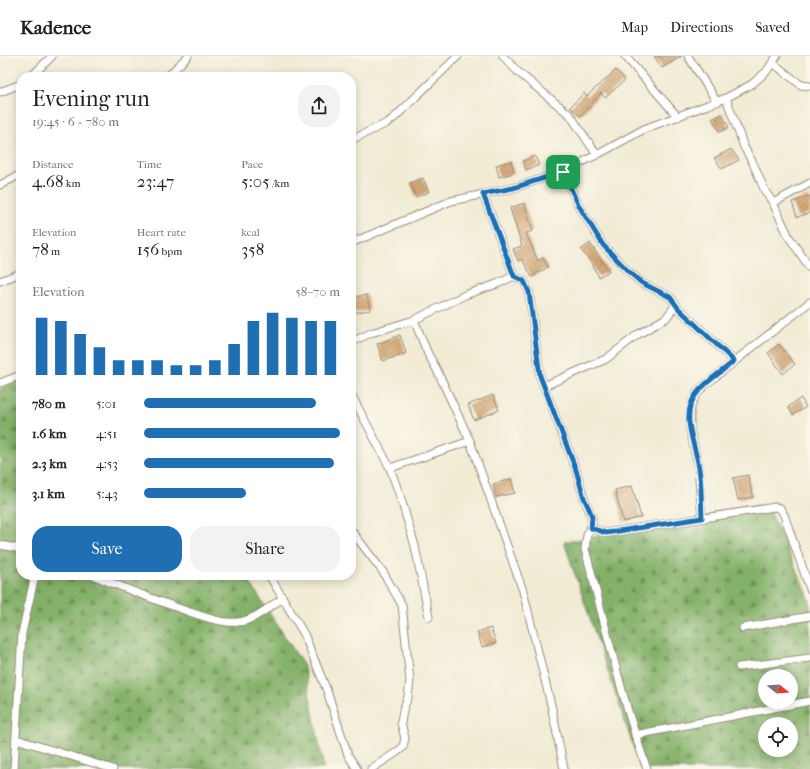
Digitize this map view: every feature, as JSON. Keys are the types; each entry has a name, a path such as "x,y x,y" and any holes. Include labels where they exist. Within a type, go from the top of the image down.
{"street":[{"path":"36,72 52,56"},
{"path":"172,72 188,56"},
{"path":"356,138 387,123 394,118 458,56"},
{"path":"503,56 517,71 570,115 597,155"},
{"path":"625,56 678,117"},
{"path":"688,56 717,102"},
{"path":"356,241 451,202 513,188 563,172 644,129 726,98 752,84 766,72 775,59 801,85 810,86"},
{"path":"0,92 16,86"},
{"path":"726,98 744,147 753,162 765,191 773,202 789,237 810,268"},
{"path":"563,172 579,206 603,245 642,283 670,297 676,305 734,361"},
{"path":"0,185 16,177"},
{"path":"773,202 810,183"},
{"path":"483,194 514,276 524,281 529,292 540,376 576,470 584,498 592,517 591,528 587,535 585,549 616,671 635,736 647,769"},
{"path":"0,281 16,275"},
{"path":"356,340 371,333 414,320 465,295 497,284 514,276"},
{"path":"702,518 698,464 690,430 690,412 692,403 697,393 734,361 810,302"},
{"path":"544,386 606,359 637,334 666,318 676,305"},
{"path":"414,320 428,354 470,441 523,591 552,709 564,769"},
{"path":"0,383 16,377"},
{"path":"356,403 390,468 401,499 415,546 429,617"},
{"path":"390,468 470,441"},
{"path":"591,528 606,533 775,507 780,508 784,514 810,589"},
{"path":"356,537 383,572 402,605 410,681 408,697 403,710 401,723 405,738 403,747 371,769"},
{"path":"0,545 16,548"},
{"path":"14,769 22,632 34,580"},
{"path":"103,580 131,592 198,614 220,620 238,622 253,618 283,598"},
{"path":"272,580 304,634 327,691 348,755 357,769"},
{"path":"743,628 810,616"},
{"path":"739,667 810,658"},
{"path":"635,736 810,701"},
{"path":"16,739 113,769"}],"green space":[{"path":"16,382 16,580 248,580 304,666 324,769 0,769 0,389"},
{"path":"768,507 810,600 810,769 641,769 564,542"}],"building":[{"path":"654,56 682,56 662,68"},
{"path":"616,70 625,80 605,98 601,93 580,116 570,107 584,93 587,96"},
{"path":"722,114 729,127 720,132 712,119"},
{"path":"731,149 739,160 722,169 714,158"},
{"path":"535,156 539,165 526,170 523,161"},
{"path":"511,161 514,173 499,177 496,165"},
{"path":"423,178 429,192 416,197 410,183"},
{"path":"810,196 810,213 797,217 792,202"},
{"path":"524,203 533,231 526,233 538,261 543,258 548,267 532,277 522,259 518,261 513,249 522,246 510,208"},
{"path":"590,243 609,271 599,277 593,267 594,266 581,250"},
{"path":"367,295 370,310 356,312 356,296"},
{"path":"400,335 406,353 383,361 377,344"},
{"path":"779,344 795,364 783,374 768,353"},
{"path":"493,395 499,410 474,420 468,405"},
{"path":"801,398 806,407 793,415 788,407"},
{"path":"748,475 753,497 738,500 733,478"},
{"path":"511,479 515,493 496,497 493,484"},
{"path":"632,486 641,517 623,522 615,490"},
{"path":"491,628 496,643 482,647 477,632"}],"route":[{"path":"563,172 579,206 603,245 642,283 670,297 691,321 734,361 697,393 692,403 690,412 690,430 698,464 702,518 606,533 591,528 592,517 590,511 540,376 529,292 524,281 514,276 483,194 513,188 563,172"}]}
